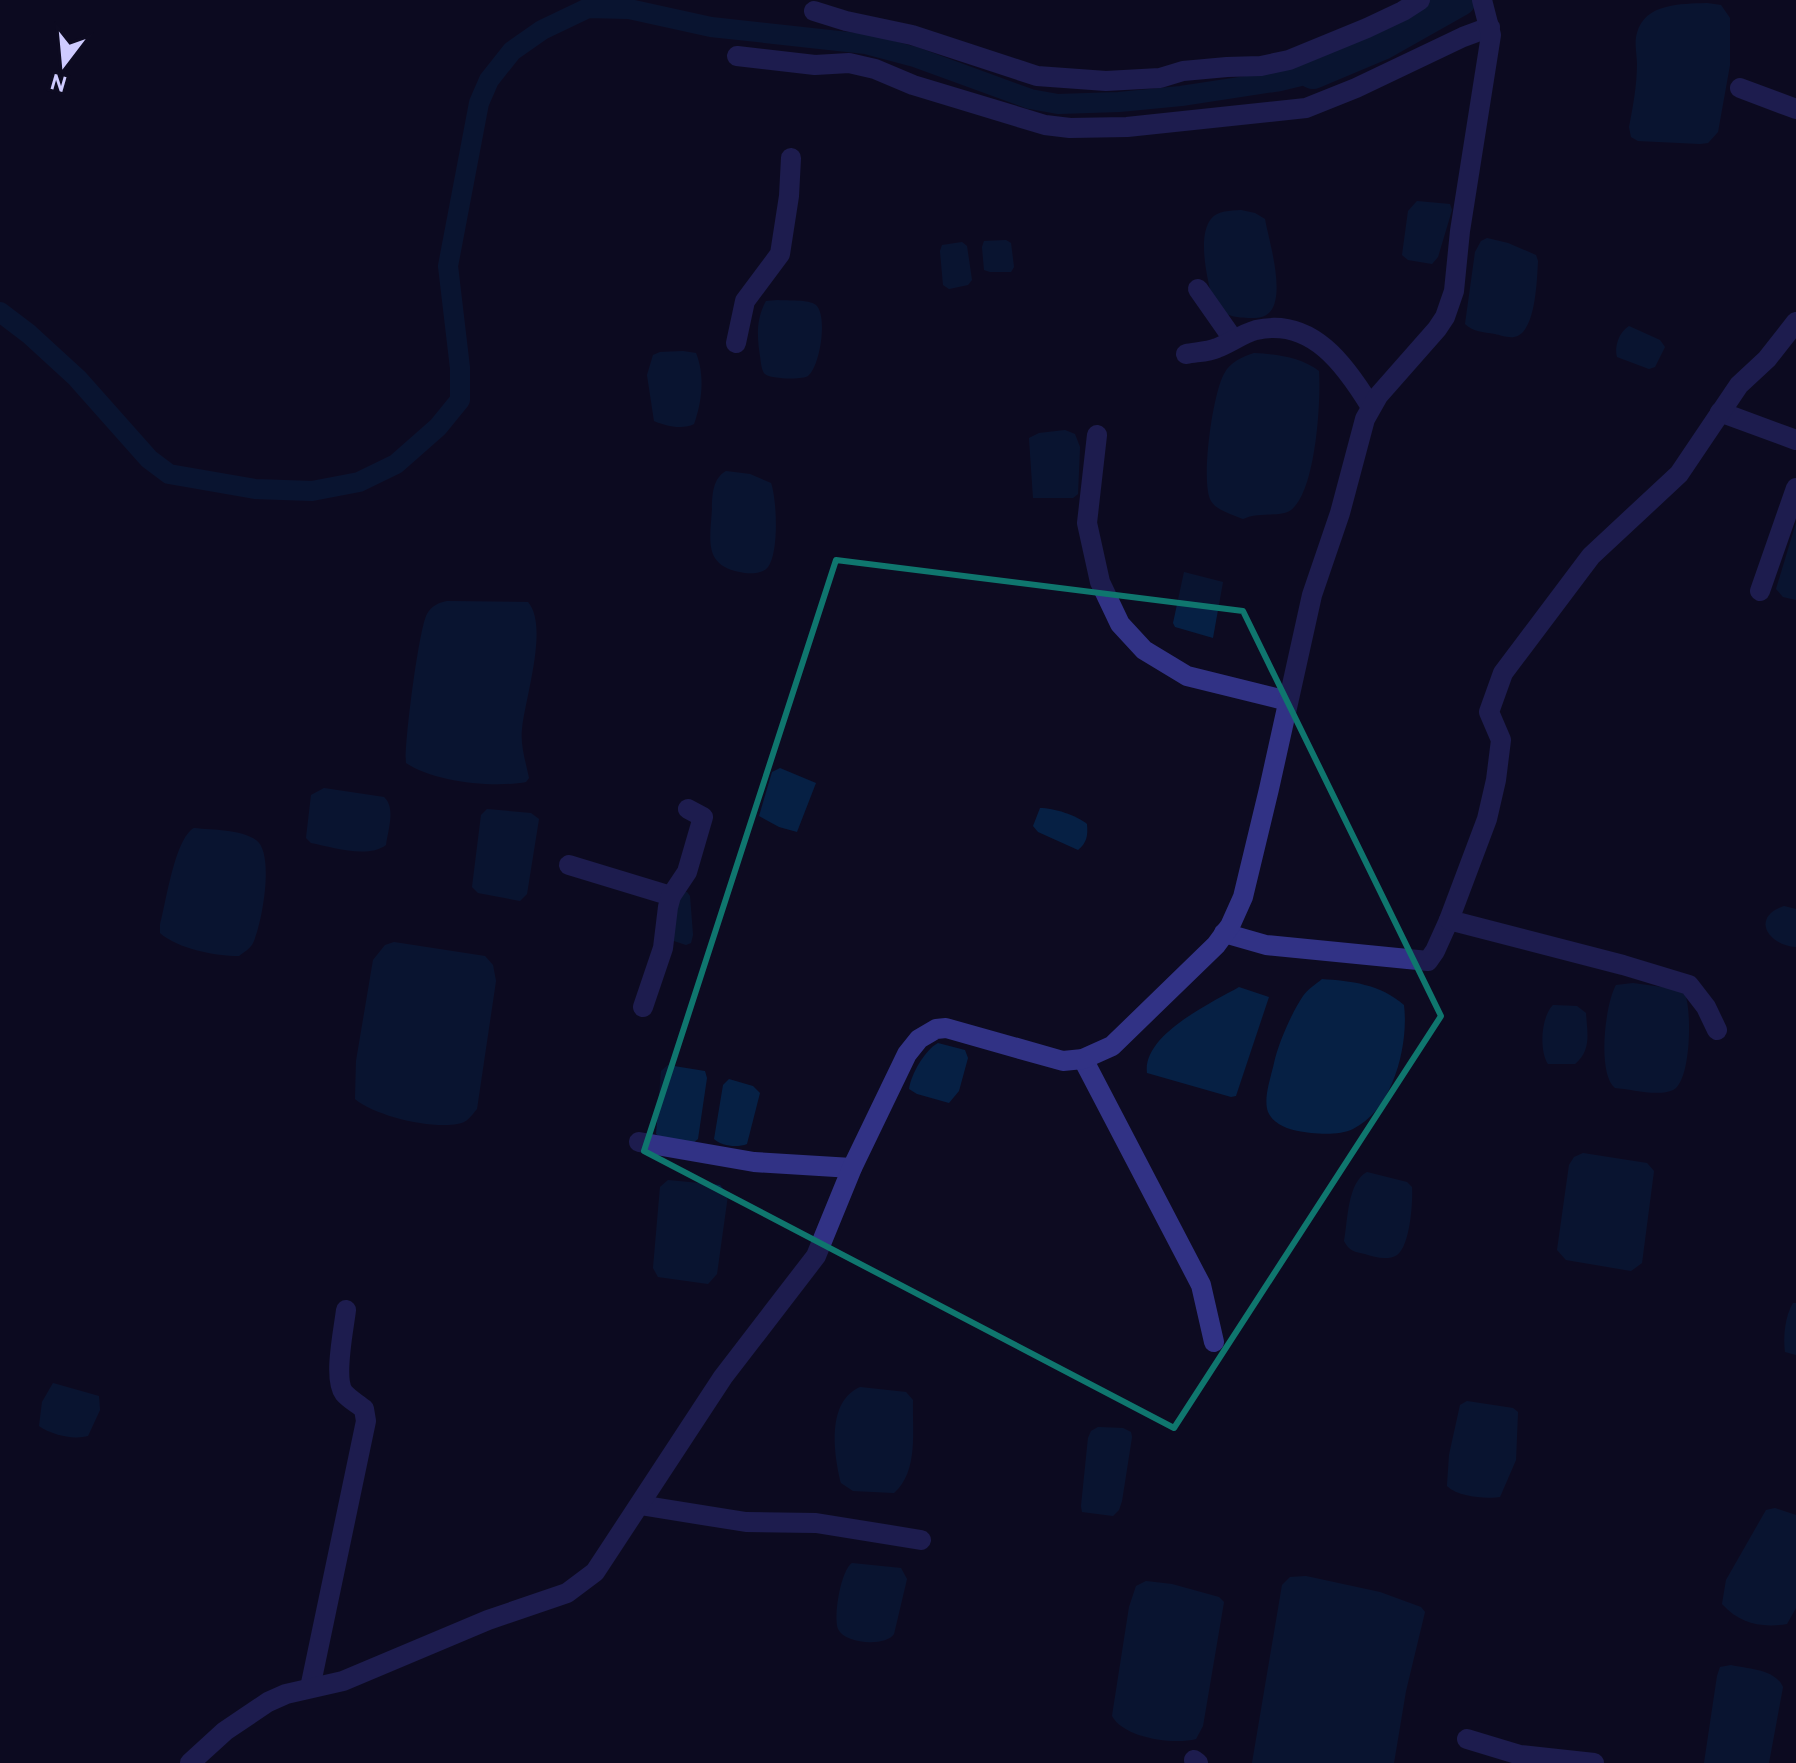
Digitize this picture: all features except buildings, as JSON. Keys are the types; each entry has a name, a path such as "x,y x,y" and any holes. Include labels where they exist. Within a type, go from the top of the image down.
{"street":[{"path":"814,11 912,35 1037,76 1106,81 1160,78 1183,71 1261,66 1289,60 1367,28 1420,0"},
{"path":"737,56 815,65 849,63 1045,125 1127,127 1306,108 1463,37 1487,15"},
{"path":"190,1763 250,1712 286,1694 343,1681 488,1620 567,1593 595,1572 723,1377 816,1256 852,1168 907,1054 919,1039 936,1029 946,1028 1063,1061 1083,1059 1098,1054 1122,1036 1216,945 1243,897 1312,595 1337,521 1362,428 1371,407 1437,329 1450,304 1491,35 1487,15"},
{"path":"1740,88 1796,109"},
{"path":"736,343 745,301 780,254 791,158"},
{"path":"1198,289 1233,339"},
{"path":"1224,933 1266,945 1428,961 1449,920 1487,819 1501,740 1489,712 1503,673 1591,556 1679,474 1739,385 1767,359 1796,322"},
{"path":"1186,354 1216,349 1257,330 1282,329 1310,338 1328,349 1349,370 1371,407"},
{"path":"1720,412 1796,440"},
{"path":"1097,435 1087,523 1100,582 1120,624 1144,650 1187,676 1288,701"},
{"path":"1760,591 1796,488"},
{"path":"643,1007 663,948 671,896 687,872 703,817 688,809"},
{"path":"569,865 671,896"},
{"path":"1449,920 1689,985 1706,1007 1717,1030"},
{"path":"1083,1059 1201,1285 1214,1342"},
{"path":"639,1142 754,1162 852,1168"},
{"path":"310,1688 366,1421 364,1409 345,1395 340,1384 346,1310"},
{"path":"640,1505 746,1522 816,1523 921,1540"},
{"path":"1467,1739 1520,1755 1594,1763"}],"highlighted area":[{"path":"836,560 1243,611 1441,1016 1174,1428 644,1151"}],"water":[{"path":"1707,3 1721,5 1730,18 1730,65 1718,132 1708,143 1700,144 1638,141 1631,137 1629,127 1636,80 1636,37 1641,23 1665,7"},
{"path":"1417,201 1450,204 1452,210 1438,257 1432,264 1408,260 1402,255 1408,211"},
{"path":"1241,210 1265,219 1274,261 1274,306 1267,315 1255,318 1233,316 1214,306 1205,262 1204,238 1211,219 1221,212"},
{"path":"1487,238 1536,255 1538,261 1531,316 1521,334 1514,337 1479,331 1465,324 1475,252 1481,241"},
{"path":"1006,240 1011,243 1014,267 1011,272 984,270 984,241"},
{"path":"962,242 967,246 972,280 968,285 949,289 943,285 940,251 942,245"},
{"path":"766,301 808,302 820,311 822,330 819,352 808,376 773,377 763,370 758,342 759,321"},
{"path":"1629,326 1660,340 1665,347 1655,367 1649,369 1617,357 1618,340"},
{"path":"683,351 696,353 701,371 701,397 694,424 674,427 654,421 647,375 653,355"},
{"path":"1254,353 1296,359 1319,371 1319,403 1311,466 1299,500 1286,512 1243,519 1221,510 1211,501 1207,457 1216,399 1224,374 1233,363"},
{"path":"1065,430 1075,434 1080,447 1078,494 1073,498 1033,498 1029,438 1039,433"},
{"path":"726,471 750,474 771,483 776,513 774,550 768,567 761,572 731,570 716,559 712,551 713,493 718,478"},
{"path":"1796,523 1796,600 1783,597 1776,589"},
{"path":"1184,572 1223,582 1213,638 1175,627 1173,623"},
{"path":"447,601 528,602 534,613 536,645 522,735 529,778 526,782 464,782 432,775 406,763 413,687 424,624 431,608"},
{"path":"780,768 816,783 797,832 759,816 772,772"},
{"path":"324,788 384,797 390,807 386,845 359,852 311,843 306,838 311,795"},
{"path":"1040,808 1065,813 1087,824 1086,838 1078,850 1038,832 1033,826"},
{"path":"487,809 531,813 539,819 527,894 520,901 478,893 472,887 481,815"},
{"path":"194,828 242,834 256,840 262,847 266,873 260,921 252,945 239,956 198,950 160,933 176,857 187,834"},
{"path":"683,892 690,896 693,935 691,943 686,945 671,940 670,926"},
{"path":"1784,906 1796,909 1796,947 1777,941 1767,930 1768,917"},
{"path":"394,942 485,956 493,965 496,981 477,1109 460,1123 433,1125 404,1120 376,1111 355,1099 356,1061 373,960 385,945"},
{"path":"1322,979 1375,988 1404,1005 1401,1057 1388,1092 1367,1120 1353,1129 1333,1134 1285,1127 1273,1120 1267,1106 1269,1081 1286,1028 1303,996"},
{"path":"1633,983 1669,988 1685,994 1689,1030 1687,1061 1679,1084 1673,1090 1652,1093 1615,1088 1609,1080 1605,1038 1612,994 1616,985"},
{"path":"1239,987 1269,997 1236,1096 1147,1073 1148,1059 1167,1033 1196,1011"},
{"path":"1553,1005 1577,1006 1586,1013 1586,1047 1575,1064 1548,1064 1545,1058 1542,1042 1544,1025"},
{"path":"938,1043 965,1050 968,1058 959,1091 949,1103 909,1089 919,1063"},
{"path":"668,1065 705,1071 707,1078 698,1139 693,1143 661,1138 656,1134 661,1071"},
{"path":"729,1079 753,1086 760,1093 747,1144 743,1145 725,1145 714,1139 723,1085"},
{"path":"1583,1153 1647,1163 1654,1171 1642,1263 1631,1271 1566,1260 1557,1250 1569,1165 1574,1157"},
{"path":"1367,1172 1407,1182 1412,1187 1408,1233 1401,1250 1393,1257 1381,1258 1355,1252 1344,1241 1352,1193 1360,1177"},
{"path":"668,1180 720,1185 728,1195 717,1274 708,1284 658,1277 653,1268 660,1187"},
{"path":"1793,1303 1796,1303 1796,1355 1785,1352 1784,1346 1786,1320"},
{"path":"53,1383 99,1396 100,1410 88,1436 63,1436 39,1426 42,1402"},
{"path":"860,1387 906,1392 913,1400 911,1462 902,1484 894,1493 853,1491 841,1483 835,1444 837,1416 849,1394"},
{"path":"1467,1401 1513,1408 1518,1412 1516,1460 1500,1497 1465,1495 1447,1486 1449,1455 1460,1405"},
{"path":"1098,1427 1123,1428 1131,1432 1132,1437 1122,1501 1113,1516 1082,1512 1088,1438 1091,1431"},
{"path":"1775,1508 1796,1515 1796,1608 1787,1624 1760,1625 1736,1616 1722,1604 1726,1580 1766,1510"},
{"path":"852,1563 901,1568 907,1579 894,1634 889,1638 874,1642 856,1641 838,1629 839,1594 844,1574"},
{"path":"1306,1576 1380,1592 1421,1607 1425,1612 1406,1691 1394,1763 1252,1763 1282,1585 1290,1577"},
{"path":"1146,1581 1172,1584 1219,1597 1224,1602 1203,1726 1196,1739 1175,1741 1138,1735 1118,1724 1112,1716 1129,1607 1136,1586"},
{"path":"1731,1665 1768,1673 1783,1687 1769,1763 1704,1763 1717,1676 1720,1667"}],"waterway":[{"path":"1313,73 1382,44 1460,0"},
{"path":"0,312 77,378 149,459 169,474 255,489 312,491 359,482 396,464 438,427 460,400 460,368 448,266 479,103 489,80 512,51 542,30 588,8 629,9 711,27 866,44 915,57 1030,99 1058,104 1181,96 1313,73"}]}
